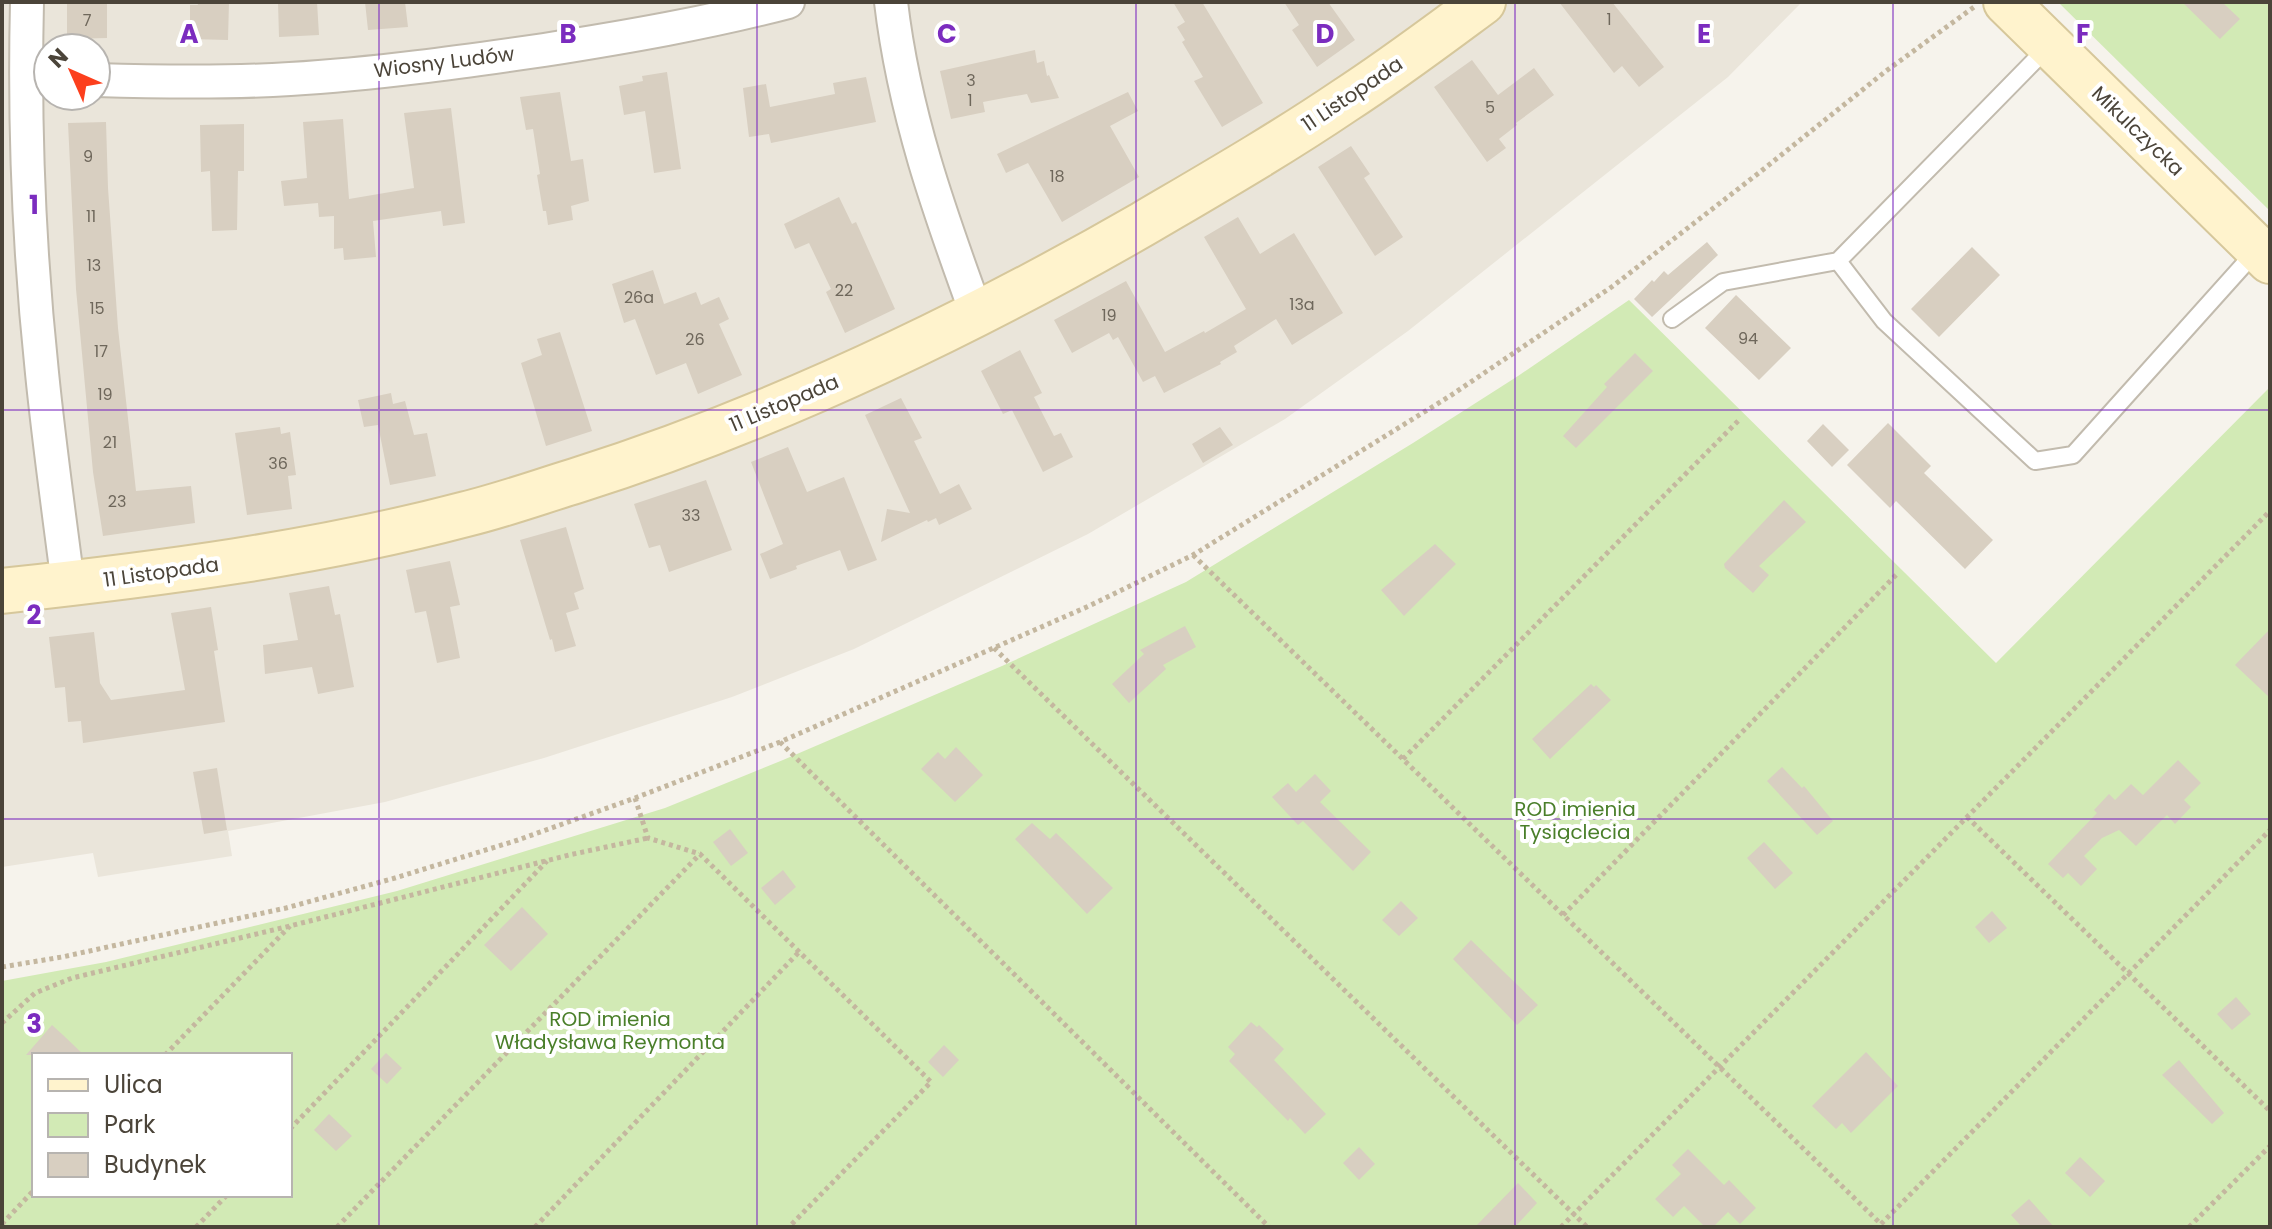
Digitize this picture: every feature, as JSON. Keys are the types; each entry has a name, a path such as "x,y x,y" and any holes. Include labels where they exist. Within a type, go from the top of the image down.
{"street":[{"path":"27,2 25,78 31,234 42,373 68,584"},
{"name":"Wiosny Ludów","path":"112,80 290,79 444,65 732,17 788,2"},
{"path":"891,2 918,143 935,200 977,315"},
{"name":"11 Listopada","path":"2,591 265,557 365,539 471,513 630,463 713,433 887,359 977,315 1108,244 1281,143 1483,2"},
{"name":"Mikulczycka","path":"2006,2 2264,255"}],"lane":[{"path":"1672,319 1723,282 1838,261 2050,45"},
{"path":"1838,261 1884,321 2035,461 2073,455 2264,255"}],"path":[{"path":"2,967 62,957 300,904 518,840 780,742 1089,606 1193,555 1450,396 1613,286 1886,71 1982,2"},
{"path":"1403,759 1740,419"},
{"path":"1561,1227 2270,511"},
{"path":"1193,555 1883,1226 2270,830"},
{"path":"1563,915 1898,573"},
{"path":"994,648 1587,1227"},
{"path":"780,742 1269,1227"},
{"path":"635,798 648,838"},
{"path":"1967,817 2270,1111"},
{"path":"2,1023 35,993 72,978 648,838 700,854 931,1082 789,1227"},
{"path":"337,1227 700,854"},
{"path":"292,1127 547,861"},
{"path":"167,1053 290,926"},
{"path":"535,1227 799,952"},
{"path":"2189,1227 2270,1146"},
{"path":"2,1224 32,1192"},
{"path":"196,1227 225,1197"}],"shaded area":[{"path":"2,2 1802,2 1728,77 1408,331 1285,419 1088,534 854,649 732,697 544,758 385,802 228,831 232,856 98,877 93,853 2,867"}],"green space":[{"path":"2058,2 2270,2 2270,211"},
{"name":"ROD imienia Tysiąclecia","path":"1629,300 1996,663 2270,387 2270,1227 2,1227 2,981 106,962 397,891 665,808 1002,666 1186,582 1413,443"}],"building":[{"path":"67,2 107,2 107,32 67,32"},
{"path":"197,2 229,2 228,40 190,39 190,5 198,5"},
{"path":"278,2 317,2 319,35 279,37"},
{"path":"365,2 405,2 408,27 368,30"},
{"path":"1173,2 1202,2 1263,103 1222,127 1194,81 1203,77 1182,42 1185,40 1177,27 1185,22"},
{"path":"1284,2 1328,2 1355,40 1317,67 1292,30 1299,25"},
{"path":"1559,2 1612,2 1664,67 1639,87 1622,66 1614,73"},
{"path":"2182,2 2222,2 2240,19 2220,39"},
{"path":"1035,50 1037,63 1044,61 1047,76 1059,98 1031,103 1027,94 983,102 985,112 951,119 940,71"},
{"path":"1472,60 1498,95 1534,68 1554,95 1499,139 1506,148 1487,162 1434,87"},
{"path":"667,72 681,169 654,173 645,111 624,115 619,86 643,81 642,76"},
{"path":"866,77 876,122 771,143 769,134 749,137 743,88 766,84 770,107 835,94 833,83"},
{"path":"560,92 571,161 583,159 589,201 571,206 573,220 548,225 537,175 540,174 533,129 526,130 520,97"},
{"path":"1128,92 1138,111 1110,126 1139,177 1062,222 1028,163 1006,173 997,154"},
{"path":"451,108 465,223 443,226 441,211 373,221 376,257 344,260 343,248 334,249 334,216 319,217 318,203 284,206 281,181 307,178 303,122 343,119 349,199 414,188 404,113"},
{"path":"106,122 118,328 136,491 191,486 195,523 103,536 93,472 76,289 68,123"},
{"path":"244,124 244,171 238,171 237,230 212,231 210,171 201,172 200,125"},
{"path":"1351,146 1370,174 1364,178 1403,237 1375,256 1318,167"},
{"path":"839,197 852,224 856,222 895,309 845,333 826,292 831,289 809,243 795,249 784,224"},
{"path":"1238,217 1260,254 1294,233 1343,313 1292,345 1276,319 1234,346 1237,352 1221,364 1164,393 1155,376 1143,382 1118,337 1113,340 1109,333 1072,353 1054,320 1126,281 1165,352 1246,309 1204,237"},
{"path":"1707,242 1718,255 1652,317 1634,299 1652,280 1654,282 1664,271 1668,275"},
{"path":"1972,247 2000,275 1939,337 1911,309"},
{"path":"653,270 664,304 696,292 701,305 719,297 729,319 719,324 742,375 698,394 686,363 656,375 635,319 624,323 612,284"},
{"path":"1736,295 1791,348 1759,380 1705,328"},
{"path":"560,332 592,431 546,446 521,363 542,355 537,339"},
{"path":"1020,350 1042,393 1034,397 1054,436 1061,433 1073,457 1043,472 1012,410 1003,414 981,371"},
{"path":"1635,353 1653,371 1576,448 1563,436 1607,387 1604,384"},
{"path":"391,393 393,404 405,401 414,435 427,433 436,476 390,485 378,425 364,427 358,400"},
{"path":"901,398 922,438 914,441 940,494 959,484 972,509 939,525 936,518 927,520 881,542 887,509 910,513 865,415"},
{"path":"1888,423 1931,466 1924,473 1993,540 1965,569 1896,501 1890,508 1847,465"},
{"path":"1823,424 1849,450 1832,467 1807,441"},
{"path":"280,427 281,434 290,432 296,475 288,476 292,509 247,515 235,433"},
{"path":"1220,427 1233,445 1203,463 1192,444"},
{"path":"788,447 807,492 844,477 877,560 848,571 840,550 770,579 760,554 783,544 751,462"},
{"path":"706,480 732,550 669,572 660,545 649,548 634,504"},
{"path":"1784,500 1806,522 1759,566 1769,575 1753,593 1724,564"},
{"path":"566,527 584,589 574,593 579,609 566,613 576,646 555,652 520,540"},
{"path":"1435,544 1456,564 1404,616 1381,590"},
{"path":"450,561 460,605 450,607 460,658 437,663 426,611 415,613 406,570"},
{"path":"329,586 335,615 340,614 354,687 318,694 312,667 265,674 263,645 298,640 289,593"},
{"path":"211,607 225,722 83,743 81,721 68,722 65,687 55,688 49,637 94,632 100,683 111,700 185,690 171,613"},
{"path":"1185,626 1196,647 1163,665 1166,669 1129,703 1112,684 1144,654 1140,650"},
{"path":"2270,629 2270,698 2235,665"},
{"path":"1591,684 1611,700 1550,759 1532,739"},
{"path":"956,747 983,775 955,802 921,769 938,752 945,759"},
{"path":"2178,760 2201,783 2184,800 2191,807 2175,824 2167,815 2136,846 2119,830 2102,838 2084,856 2097,869 2081,886 2068,873 2063,878 2048,864 2097,813 2094,810 2109,794 2115,800 2131,784 2143,795"},
{"path":"1782,767 1802,788 1804,786 1833,821 1817,835 1767,781"},
{"path":"217,768 227,830 204,834 193,772"},
{"path":"1315,774 1331,791 1320,802 1371,852 1353,871 1303,821 1298,825 1272,797 1288,783 1296,792"},
{"path":"1032,823 1050,839 1056,833 1113,888 1087,914 1015,839"},
{"path":"730,829 748,853 731,866 713,842"},
{"path":"1764,842 1793,873 1775,889 1747,858"},
{"path":"783,870 796,887 775,905 761,888"},
{"path":"1401,901 1418,918 1399,936 1382,920"},
{"path":"522,907 548,934 511,971 484,945"},
{"path":"1992,911 2007,928 1989,943 1975,927"},
{"path":"1471,940 1538,1005 1517,1025 1453,959"},
{"path":"2236,997 2251,1014 2232,1030 2217,1014"},
{"path":"1251,1022 1257,1027 1259,1025 1284,1049 1274,1060 1326,1114 1305,1134 1290,1118 1288,1121 1229,1061 1235,1054 1228,1047"},
{"path":"52,1025 82,1053 32,1053 26,1055"},
{"path":"944,1045 959,1060 943,1077 928,1062"},
{"path":"1866,1052 1898,1086 1851,1133 1842,1123 1836,1129 1812,1106"},
{"path":"386,1053 402,1068 387,1084 371,1069"},
{"path":"2179,1060 2224,1113 2212,1124 2162,1075"},
{"path":"329,1114 352,1136 336,1151 314,1130"},
{"path":"1359,1147 1375,1164 1359,1180 1343,1163"},
{"path":"1688,1149 1724,1185 1729,1180 1756,1208 1740,1224 1728,1212 1713,1227 1705,1227 1684,1206 1673,1217 1655,1199 1681,1174 1672,1165"},
{"path":"2080,1157 2105,1181 2090,1197 2065,1173"},
{"path":"1518,1183 1537,1203 1515,1227 1475,1227"},
{"path":"2029,1199 2054,1227 2022,1227 2011,1215"}],"park label":[{"name":"ROD imienia Władysława Reymonta","path":"610,1030"}]}
